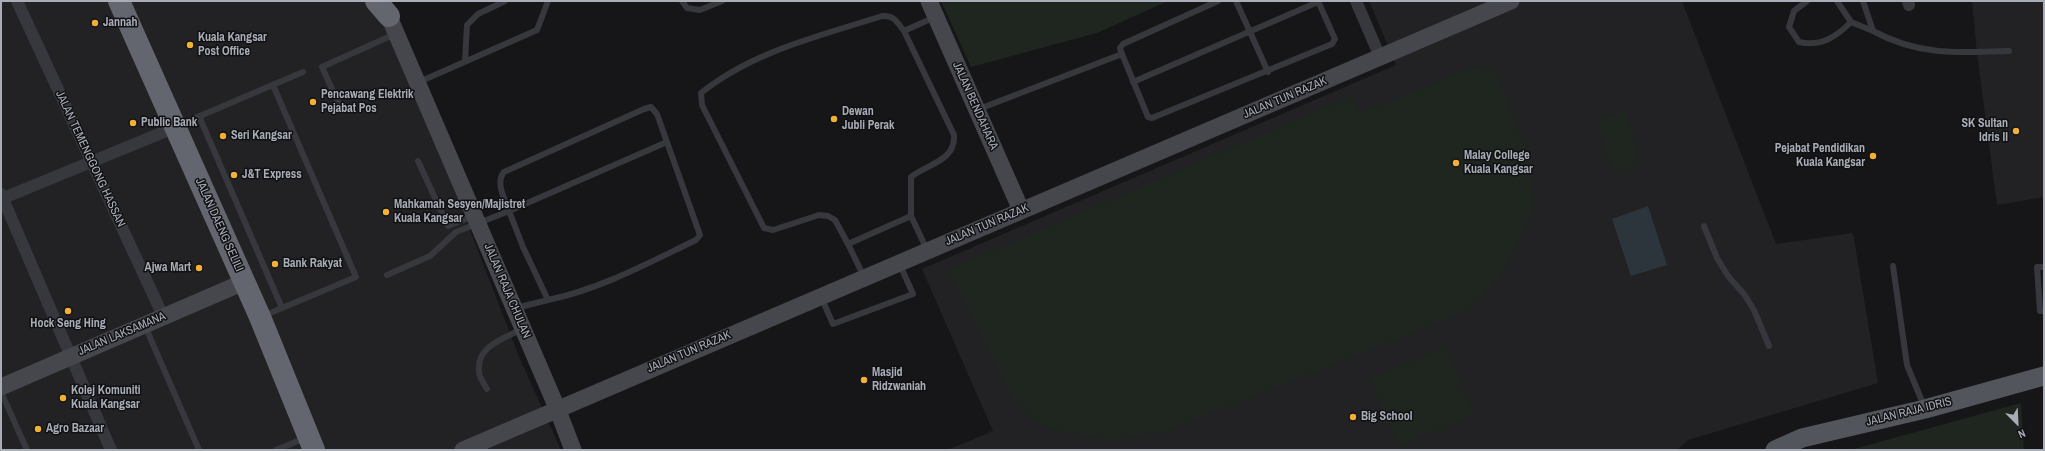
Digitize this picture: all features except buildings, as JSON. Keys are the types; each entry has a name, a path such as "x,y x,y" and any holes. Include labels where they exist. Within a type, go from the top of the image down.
{"highway":[{"name":"JALAN DAENG SELILI","path":"119,1 260,317 311,444"}],"main road":[{"name":"JALAN RAJA IDRIS","path":"1775,450 1802,438 1925,409 2044,376"}],"street":[{"name":"JALAN TEMENGGONG HASSAN","path":"17,1 163,316"},
{"name":"JALAN BENDAHARA","path":"929,1 1021,210"},
{"path":"1356,1 1380,57"},
{"name":"JALAN TUN RAZAK","path":"463,450 557,408 1380,57 1489,8 1511,1"},
{"name":"JALAN RAJA CHULAN","path":"387,10 557,408 573,450"},
{"path":"111,450 2,197 91,162 176,126"},
{"name":"JALAN LAKSAMANA","path":"1,387 244,282"}],"lane":[{"path":"465,61 467,26 478,14 505,1"},
{"path":"418,82 537,30 548,1"},
{"path":"682,1 687,8 700,10 722,1"},
{"path":"1133,82 1318,1 1335,42 1268,72 1152,118 1148,116 1133,82 1120,48 1123,44 1218,1"},
{"path":"1236,1 1268,72"},
{"path":"1807,1 1794,11 1789,27 1799,42 1809,44 1823,42 1839,34 1851,22"},
{"path":"1837,1 1851,22 1873,31 1891,41 1928,50 1955,54 2009,51"},
{"path":"1863,1 1873,31"},
{"path":"342,111 322,67 387,10"},
{"path":"864,277 835,220 828,216 820,215 773,230 764,228 702,105 701,93 716,81 763,56 882,16 890,15 904,31 954,135 955,143 943,159 911,177 910,216 927,250"},
{"path":"904,31 936,17"},
{"path":"977,110 1122,54"},
{"path":"176,126 303,72"},
{"path":"260,317 356,277 273,85"},
{"path":"514,309 571,295 610,280 696,240 700,235 655,110 651,107 504,172 500,176 500,183 509,211 523,247 548,300"},
{"path":"199,116 282,308"},
{"path":"418,161 448,226 509,211 667,142"},
{"path":"848,244 910,216"},
{"path":"386,275 430,256 456,232 476,220"},
{"path":"1704,226 1717,258 1728,276 1744,294 1754,310 1769,346"},
{"path":"821,296 833,324 914,294 899,262"},
{"path":"1893,266 1907,365 1925,409"},
{"path":"2044,267 2037,267 2040,311 2044,311"},
{"path":"144,325 199,450"},
{"path":"487,389 478,372 480,357 488,346 523,329"},
{"path":"1,392 27,450"},
{"path":"276,450 311,444"}],"shaded area":[{"path":"381,1 520,359 561,450 1,450 1,2"},
{"path":"941,1 1168,1 1097,33 971,67"},
{"name":"Malay College Kuala Kangsar","path":"1369,1 1682,1 1776,244 1853,233 1878,383 1688,440 1677,450 947,450 993,431 922,269 1396,65"},
{"name":"SK Sultan Idris II","path":"1972,1 2044,1 2044,197 1997,205 1977,53"},
{"path":"1481,64 1495,69 1528,155 1534,205 1506,269 1470,310 1162,433 1109,441 1045,428 1018,406 948,270 1352,96 1360,113"},
{"path":"1626,111 1641,165 1612,173 1597,119"},
{"path":"1648,206 1667,265 1631,276 1612,219"},
{"path":"1445,347 1474,414 1398,446 1370,379"},
{"path":"2021,403 2024,450 1850,450"}],"place":[{"name":"Jannah","path":"95,23"},
{"name":"Kuala Kangsar Post Office","path":"190,45"},
{"name":"Pencawang Elektrik Pejabat Pos","path":"313,102"},
{"name":"Dewan Jubli Perak","path":"834,119"},
{"name":"Public Bank","path":"133,123"},
{"name":"SK Sultan Idris II","path":"2016,131"},
{"name":"Seri Kangsar","path":"223,136"},
{"name":"Pejabat Pendidikan Kuala Kangsar","path":"1873,156"},
{"name":"Malay College Kuala Kangsar","path":"1456,163"},
{"name":"J&T Express","path":"234,175"},
{"name":"Mahkamah Sesyen/Majistret Kuala Kangsar","path":"386,212"},
{"name":"Bank Rakyat","path":"275,264"},
{"name":"Ajwa Mart","path":"199,268"},
{"name":"Hock Seng Hing","path":"68,311"},
{"name":"Masjid Ridzwaniah","path":"864,380"},
{"name":"Kolej Komuniti Kuala Kangsar","path":"63,398"},
{"name":"Big School","path":"1353,417"},
{"name":"Agro Bazaar","path":"38,429"}]}
